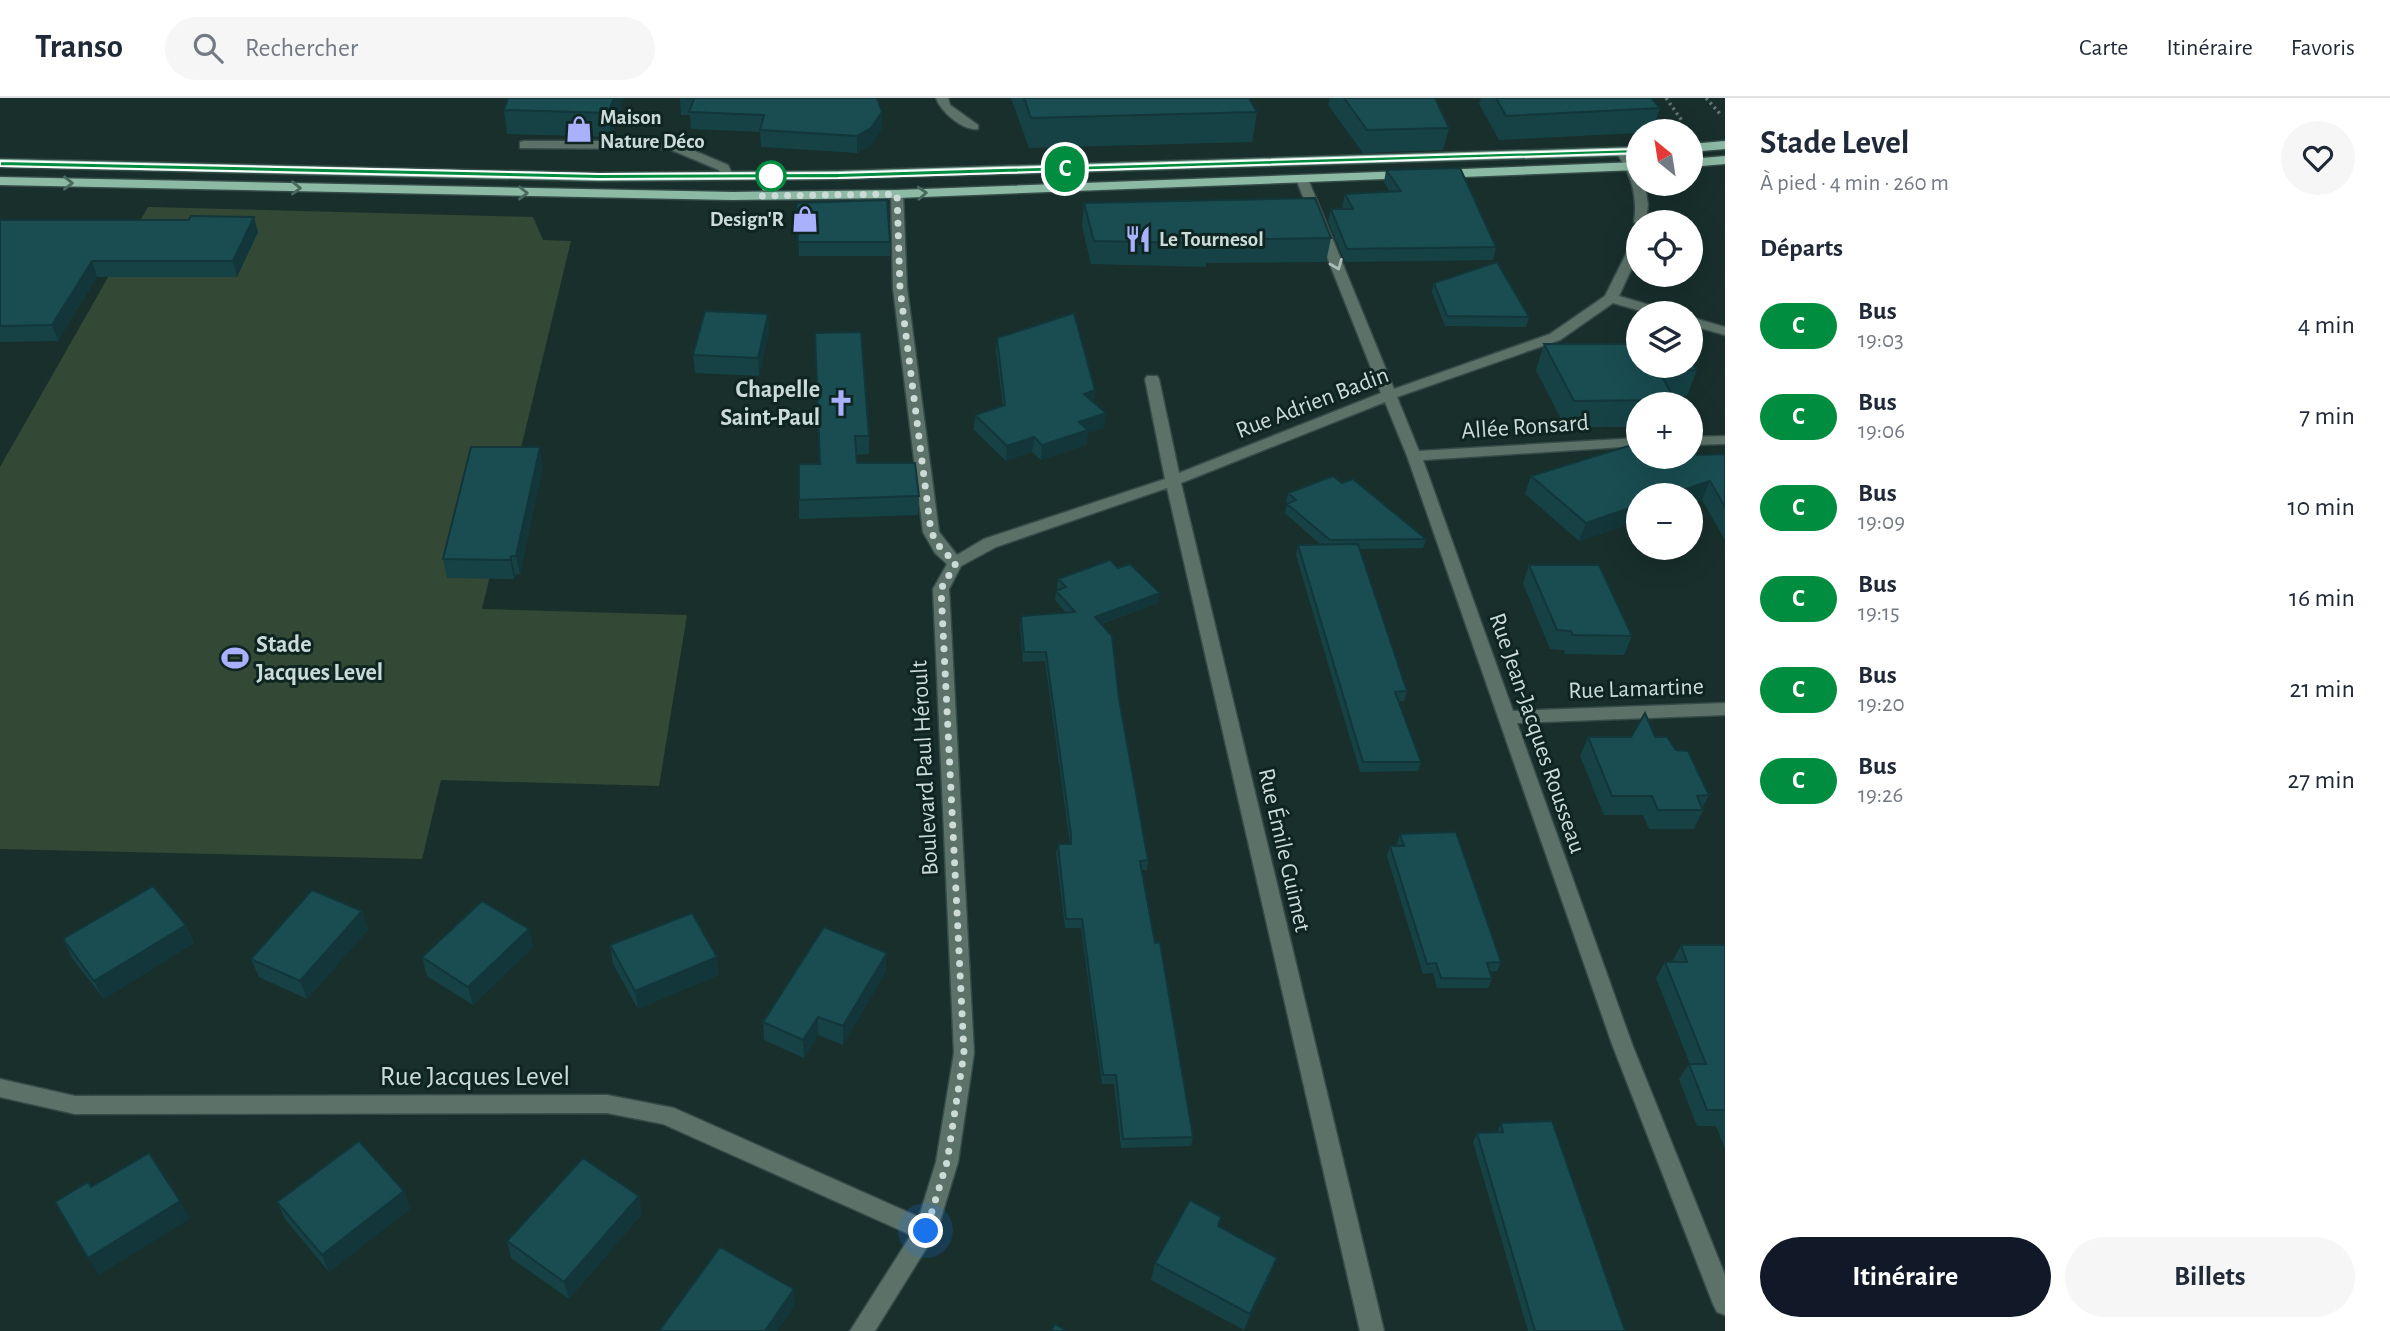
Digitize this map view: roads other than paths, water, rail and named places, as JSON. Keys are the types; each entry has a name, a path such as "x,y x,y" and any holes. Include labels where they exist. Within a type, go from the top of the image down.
{"main road":[{"path":"1703,147 1725,145"},
{"path":"0,163 586,176 727,176 1074,169 1626,152"},
{"path":"1703,162 1725,160"},
{"path":"0,181 602,194 897,194 1626,167"}],"street":[{"path":"942,98 945,107 974,127"},
{"path":"524,145 671,145 724,168 727,176"},
{"path":"1622,152 1626,157"},
{"name":"Rue Jean-Jacques Rousseau","path":"1302,179 1415,456 1622,1044 1725,1304"},
{"path":"897,194 900,288 931,532 941,549 956,563"},
{"name":"Rue Adrien Badin","path":"956,563 990,543 1173,481 1390,395 1555,337 1611,298 1626,267"},
{"path":"1611,298 1626,302"},
{"path":"1703,325 1725,331"},
{"name":"Rue Émile Guimet","path":"1153,379 1173,481 1372,1331"},
{"path":"1703,441 1725,440"},
{"name":"Allée Ronsard","path":"1415,456 1626,443"},
{"name":"Boulevard Paul Héroult","path":"862,1331 926,1231 947,1162 964,1053 941,589 956,563"},
{"name":"Rue Lamartine","path":"1506,717 1725,709"},
{"name":"Rue Jacques Level","path":"0,1088 75,1105 607,1104 666,1115 926,1231"}],"place":[{"name":"Maison Nature Déco","path":"579,129"},
{"name":"Design'R","path":"805,219"},
{"name":"Le Tournesol","path":"1138,239"},
{"name":"Chapelle Saint-Paul","path":"841,403"},
{"name":"Stade Jacques Level","path":"235,658"}]}
